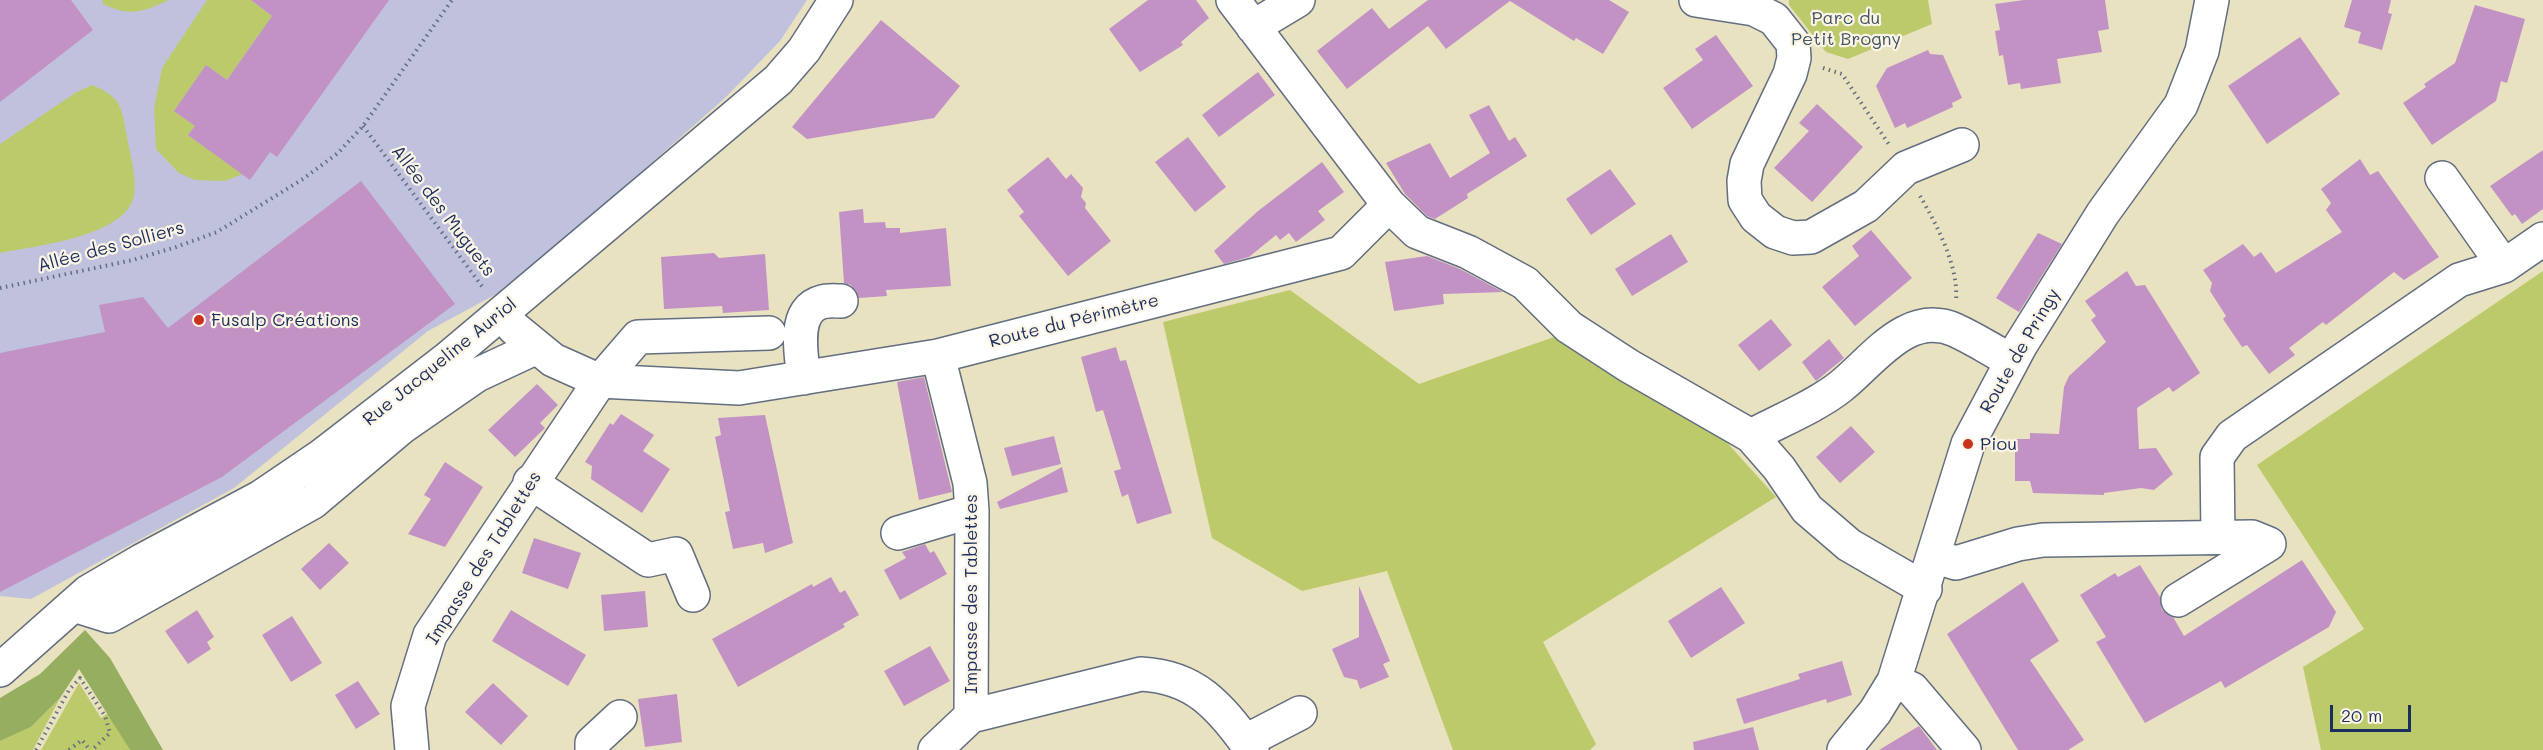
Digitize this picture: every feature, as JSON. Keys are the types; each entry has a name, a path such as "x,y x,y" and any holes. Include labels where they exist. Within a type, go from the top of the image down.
{"street":[{"name":"Rue Jacqueline Auriol","path":"0,670 74,605 108,579 261,497 293,477 502,313 778,81 804,50 836,0"},
{"path":"1233,0 1389,205 1417,232 1468,252 1525,284 1569,327 1629,366 1751,436 1779,468 1807,509 1849,545 1925,589"},
{"path":"1253,27 1298,0"},
{"path":"1696,0 1754,9 1774,19 1793,44 1794,58 1790,74 1747,165 1744,182 1745,200 1762,222 1775,232 1811,237 1866,206 1906,168 1962,145"},
{"name":"Route de Pringy","path":"1844,750 1875,712 1894,681 1925,589 1968,444 2012,361 2103,213 2181,105 2202,51 2212,0"},
{"path":"2442,178 2504,266"},
{"name":"Route du Périmètre","path":"502,313 514,328 553,360 600,381 739,388 938,356 1341,252 1389,205"},
{"path":"2218,537 2217,457 2232,436 2459,280 2504,266 2543,239"},
{"path":"804,378 801,325 808,310 821,302 842,301"},
{"path":"1751,436 1839,388 1891,342 1914,326 1933,325 1953,329 2012,361"},
{"name":"Impasse des Tablettes","path":"412,750 408,706 430,635 600,381 638,337 769,333"},
{"path":"74,605 109,616 239,545 313,502 402,427 477,375 537,347"},
{"name":"Impasse des Tablettes","path":"935,750 971,716 972,511 970,483 938,356"},
{"path":"531,482 648,560 676,554 693,594"},
{"path":"898,533 972,511"},
{"path":"1934,556 1956,563 2018,544 2043,540 2252,537 2270,544 2178,600"},
{"path":"971,716 1141,674 1160,675 1201,692 1220,708 1249,746 1300,713"},
{"path":"1894,681 1912,689 1964,750"},
{"path":"592,750 592,743 620,717"}],"path":[{"name":"Allée des Solliers","path":"0,288 133,260 217,232 328,162 363,126 452,0"},
{"path":"1842,74 1906,168"},
{"name":"Allée des Muguets","path":"363,126 502,313"},
{"path":"1927,207 1951,265 1957,289 1953,329"},
{"path":"36,750 69,690 80,678 105,716 110,733 91,750 82,740 69,750"}],"shaded area":[{"path":"0,0 807,0 780,41 726,97 515,284 428,331 234,488 31,599 0,596"}],"green space":[{"path":"102,0 169,0 152,8 129,12 103,4"},
{"path":"207,0 251,0 272,16 227,80 206,65 174,111 195,126 188,135 243,174 225,181 195,180 179,173 156,149 154,109 162,68"},
{"name":"Parc du Petit Brogny","path":"1789,0 1928,0 1932,24 1848,59 1826,52 1789,5"},
{"path":"92,85 111,95 120,106 122,113 135,182 134,196 127,210 114,221 97,230 55,243 0,253 0,144 75,93"},
{"path":"2543,271 2543,750 2321,750 2303,667 2364,629 2257,465"},
{"path":"1290,290 1419,384 1557,336 1722,437 1776,497 1543,642 1596,744 1590,750 1453,750 1387,571 1302,591 1212,538 1163,322"},
{"path":"85,630 110,658 163,750 130,750 79,669 60,698 31,727 0,741 0,698 40,674"},
{"path":"79,683 101,718 108,713 130,750 41,750"},
{"path":"60,698 33,750 0,750 0,741 31,727"}],"building":[{"path":"0,0 71,0 93,30 0,102"},
{"path":"251,0 389,0 277,157 270,152 250,180 188,135 195,126 174,111 206,65 227,80 272,16"},
{"path":"1148,0 1196,0 1209,18 1181,42 1183,45 1140,72 1109,29"},
{"path":"1428,0 1609,0 1629,12 1603,54 1576,38 1574,41 1510,1 1446,49 1428,26 1347,89 1317,51 1372,8 1389,29"},
{"path":"2024,0 2105,0 2109,29 2098,31 2102,52 2057,59 2061,83 2021,89 2020,83 2008,85 2003,55 1999,56 1995,31 2000,30 1995,4"},
{"path":"2352,0 2391,0 2388,13 2392,14 2382,50 2358,43 2361,32 2344,27"},
{"path":"2475,5 2525,19 2507,83 2501,81 2496,101 2432,145 2403,103 2426,87 2424,84 2455,63"},
{"path":"881,20 960,86 934,118 807,139 792,127"},
{"path":"1716,35 1753,86 1692,129 1663,88 1703,60 1695,49"},
{"path":"2300,37 2340,94 2267,144 2228,86"},
{"path":"1928,50 1930,54 1943,55 1962,98 1952,103 1953,107 1907,128 1905,123 1895,128 1876,86 1887,68"},
{"path":"1258,72 1275,95 1219,137 1202,115"},
{"path":"1817,104 1863,147 1812,202 1774,168 1809,131 1799,123"},
{"path":"1489,105 1509,141 1515,137 1527,156 1467,194 1468,198 1435,219 1427,216 1405,194 1386,163 1430,143 1450,178 1490,153 1469,115"},
{"path":"1188,137 1226,187 1195,212 1155,162"},
{"path":"2543,150 2543,209 2522,224 2515,214 2512,216 2490,186"},
{"path":"1048,157 1066,179 1071,174 1083,188 1081,197 1086,203 1085,208 1111,241 1068,276 1019,216 1024,212 1007,190"},
{"path":"2360,159 2370,175 2378,171 2439,257 2404,280 2394,272 2326,325 2323,322 2289,348 2295,355 2269,374 2247,345 2242,347 2223,319 2226,316 2210,291 2212,283 2203,270 2243,244 2254,257 2261,252 2276,273 2342,232 2326,210 2331,203 2321,189"},
{"path":"1322,162 1344,192 1318,211 1325,220 1296,242 1289,233 1280,240 1276,235 1249,257 1224,264 1214,251 1258,211"},
{"path":"1610,169 1636,204 1591,235 1566,199"},
{"path":"361,181 455,304 222,477 0,592 0,353 105,332 99,305 143,297 168,328"},
{"path":"863,209 864,223 885,222 886,228 900,228 900,233 946,228 951,286 886,290 887,296 859,298 851,285 844,283 839,212"},
{"path":"1871,230 1912,278 1855,326 1822,287 1859,256 1852,246"},
{"path":"2038,233 2062,244 2019,312 1996,298"},
{"path":"1671,234 1688,262 1632,296 1615,269"},
{"path":"714,253 719,258 765,254 769,310 723,313 722,306 664,309 661,257"},
{"path":"1427,256 1460,269 1503,292 1443,294 1444,304 1394,311 1385,262"},
{"path":"2127,271 2136,286 2145,285 2200,373 2173,392 2169,387 2137,408 2139,449 2156,448 2173,474 2154,490 2141,488 2104,493 2104,495 2033,493 2030,481 2015,481 2015,439 2030,439 2030,433 2059,434 2064,387 2069,376 2106,342 2091,320 2096,316 2085,301"},
{"path":"1771,319 1792,345 1759,371 1738,345"},
{"path":"1829,339 1844,358 1816,381 1802,362"},
{"path":"1116,347 1120,361 1126,360 1172,513 1137,524 1128,494 1122,497 1114,471 1121,469 1103,410 1096,412 1081,357"},
{"path":"924,377 952,492 919,500 897,382"},
{"path":"537,384 558,405 540,423 545,428 515,457 488,430"},
{"path":"621,414 654,435 643,451 670,469 642,513 591,479 592,466 585,462 610,423 613,425"},
{"path":"765,415 793,543 765,553 763,543 733,549 725,512 730,511 715,437 721,435 718,418"},
{"path":"1851,426 1875,452 1840,483 1816,457"},
{"path":"1054,436 1061,464 1012,476 1004,448"},
{"path":"445,462 483,487 445,547 408,534 431,499 424,495"},
{"path":"1062,467 1068,492 1000,509 997,502"},
{"path":"534,538 581,553 568,589 522,573"},
{"path":"329,543 349,563 320,590 301,569"},
{"path":"925,544 930,553 934,551 947,574 900,600 884,570 906,558 902,552"},
{"path":"2302,560 2336,612 2329,627 2225,688 2221,681 2145,723 2096,642 2106,637 2080,595 2115,573 2118,577 2140,565 2160,597 2162,610 2173,617 2184,636"},
{"path":"831,577 840,593 845,590 859,615 843,624 845,627 738,687 712,639 812,584 813,587"},
{"path":"2023,582 2059,641 2030,660 2084,740 2068,750 2018,750 1947,634"},
{"path":"1359,586 1390,661 1383,664 1389,677 1360,689 1357,680 1344,677 1332,649 1359,637"},
{"path":"1721,587 1745,623 1691,658 1668,621"},
{"path":"645,591 648,627 604,631 601,595"},
{"path":"197,610 214,637 207,642 211,649 188,664 165,631"},
{"path":"511,610 586,655 568,686 492,641"},
{"path":"292,616 322,663 291,682 262,635"},
{"path":"930,646 950,681 904,706 884,671"},
{"path":"1842,661 1852,695 1827,703 1826,699 1744,724 1736,699 1800,679 1798,674"},
{"path":"358,681 380,714 356,729 335,695"},
{"path":"493,683 528,716 501,745 465,712"},
{"path":"677,694 682,742 645,747 638,699"},
{"path":"1919,726 1937,750 1879,750"},
{"path":"1753,727 1759,750 1694,750 1693,742"}],"place":[{"name":"Fusalp Créations","path":"199,320"},
{"name":"Piou","path":"1968,444"}]}
